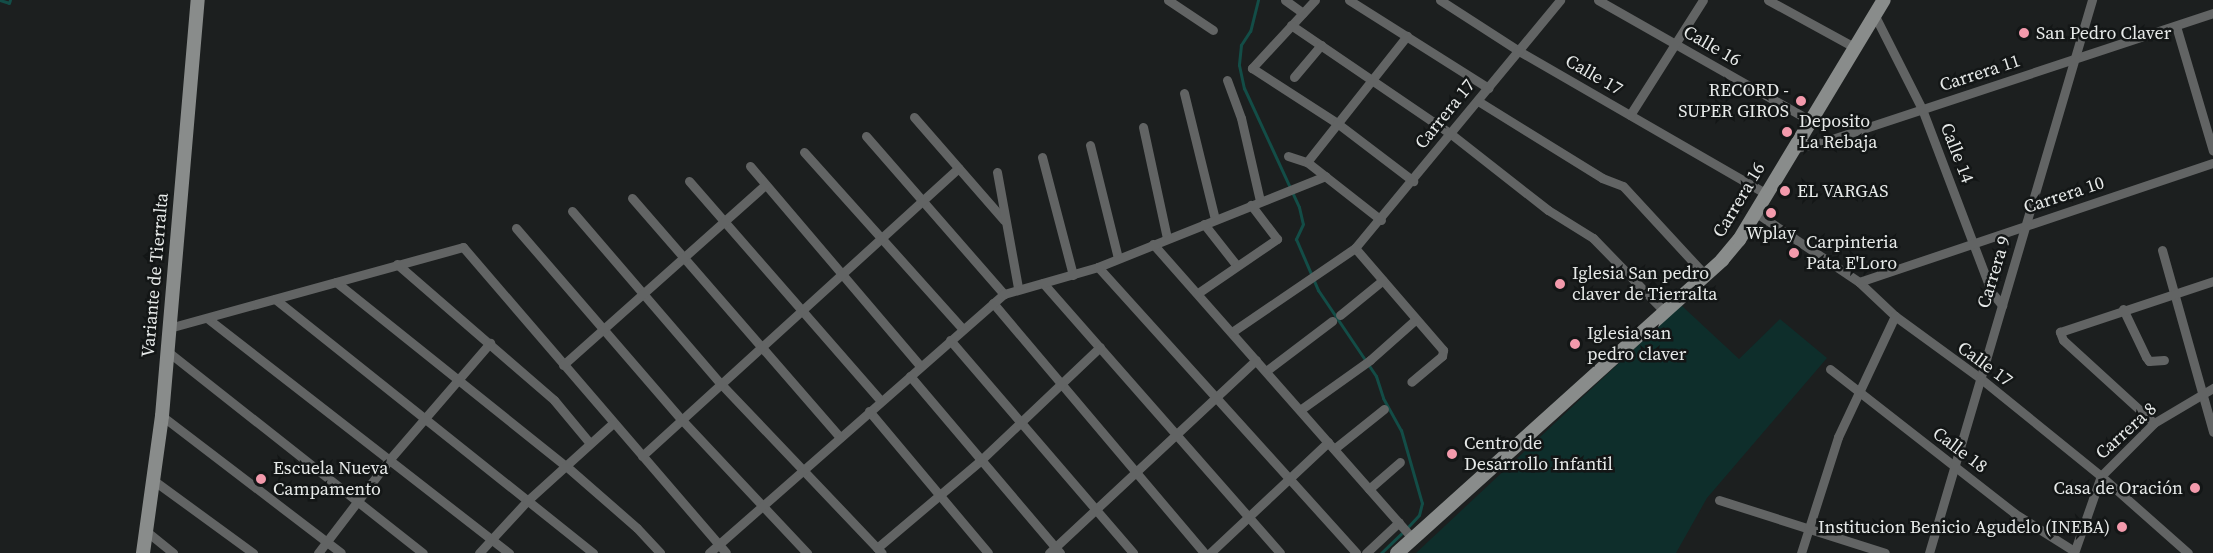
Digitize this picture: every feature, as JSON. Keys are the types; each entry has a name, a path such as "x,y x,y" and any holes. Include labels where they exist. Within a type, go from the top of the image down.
{"main road":[{"name":"Variante de Tierralta","path":"142,553 162,416 198,0"},
{"name":"Carrera 16","path":"1397,553 1665,312 1739,240 1791,149 1884,0"}],"street":[{"path":"1168,0 1213,30"},
{"path":"1285,0 1303,13"},
{"path":"1315,0 1252,68 1337,123 1413,181"},
{"path":"1349,0 1488,88"},
{"name":"Calle 17","path":"1440,0 1519,51 1765,193"},
{"name":"Carrera 17","path":"1232,332 1355,248 1381,220 1560,0"},
{"name":"Calle 16","path":"1598,0 1809,120"},
{"path":"1630,115 1703,0"},
{"path":"1768,0 1854,47"},
{"name":"Carrera 9","path":"1929,553 2091,0"},
{"name":"Carrera 11","path":"1791,149 1922,109 2213,13"},
{"name":"Calle 14","path":"1875,16 1922,109 1992,293 2002,305"},
{"path":"1291,25 1451,134 1548,210 1602,245 1665,312"},
{"path":"2176,26 2213,151"},
{"path":"1307,162 1407,36"},
{"path":"1293,77 1321,45"},
{"path":"1198,293 1277,239 1256,203 1241,118 1227,80"},
{"path":"1184,93 1215,219"},
{"path":"1478,101 1602,178 1623,186 1705,275"},
{"path":"914,117 1004,220"},
{"path":"1143,127 1167,238"},
{"path":"866,136 1004,294"},
{"path":"1090,145 1118,258"},
{"path":"804,152 963,329"},
{"path":"1288,156 1307,162 1381,220"},
{"path":"1042,158 1073,275"},
{"name":"Carrera 10","path":"1859,282 1974,241 2213,163"},
{"path":"750,166 920,366"},
{"path":"642,456 959,168"},
{"path":"997,172 1018,288"},
{"path":"709,553 1004,294 1018,288 1098,267 1256,203 1301,188 1325,176"},
{"path":"689,182 803,309 881,401"},
{"path":"563,365 765,185"},
{"path":"632,198 840,437"},
{"path":"572,211 721,384 801,472 880,550 938,494 981,460 1100,347"},
{"name":"Calle 17","path":"1755,212 1859,282 1895,316 1980,378 2101,476 2188,553"},
{"path":"1204,224 1237,266"},
{"path":"516,228 682,420 807,553"},
{"path":"1153,244 1413,539"},
{"path":"169,328 463,247 726,553"},
{"path":"1355,248 1443,354 1411,382"},
{"path":"2162,250 2213,432"},
{"path":"397,264 554,400 589,442"},
{"path":"1098,267 1356,553"},
{"path":"1266,372 1383,280"},
{"path":"2154,423 2060,336 2067,328 2213,281"},
{"path":"336,282 566,466 637,528 660,553"},
{"path":"1043,282 1280,553"},
{"path":"275,298 592,553"},
{"path":"993,303 1204,553"},
{"path":"2123,309 2146,357 2150,361 2164,360"},
{"path":"1802,553 1838,437 1895,316"},
{"path":"207,318 508,553"},
{"path":"1300,410 1370,360 1415,320"},
{"path":"950,340 1022,420 1095,510 1134,553"},
{"path":"318,553 389,460 490,343"},
{"path":"167,351 423,553"},
{"path":"910,376 1055,551 1095,510 1256,360"},
{"name":"Calle 18","path":"1830,369 2014,513 2074,552"},
{"name":"Carrera 8","path":"2074,552 2101,476 2154,423 2201,392 2213,388"},
{"path":"1210,553 1289,479 1331,445 1384,409"},
{"path":"869,411 988,553"},
{"path":"162,416 341,553"},
{"path":"479,553 526,501 589,442 613,423"},
{"path":"1369,489 1400,462"},
{"path":"153,480 253,553"},
{"path":"1719,501 1886,553"},
{"path":"1366,553 1399,522"},
{"path":"146,531 173,553"}],"shaded area":[{"path":"1681,305 1739,359 1780,319 1827,358 1707,498 1676,553 1416,553"}],"waterway":[{"path":"0,0 9,3 10,0"},
{"path":"1258,0 1250,31 1241,45 1239,65 1244,88 1299,207 1303,224 1296,239 1318,290 1376,376 1383,398 1401,430 1422,503 1419,515 1408,527"},
{"path":"1381,553 1401,534"}],"place":[{"name":"San Pedro Claver","path":"2024,33"},
{"name":"RECORD - SUPER GIROS","path":"1801,101"},
{"name":"Deposito La Rebaja","path":"1787,132"},
{"name":"EL VARGAS","path":"1785,191"},
{"name":"Wplay","path":"1771,213"},
{"name":"Carpinteria Pata E'Loro","path":"1794,253"},
{"name":"Iglesia San pedro claver de Tierralta","path":"1560,284"},
{"name":"Iglesia san pedro claver","path":"1575,344"},
{"name":"Centro de Desarrollo Infantil","path":"1452,454"},
{"name":"Escuela Nueva Campamento","path":"261,479"},
{"name":"Casa de Oración","path":"2195,488"},
{"name":"Institucion Benicio Agudelo (INEBA)","path":"2122,527"}]}
